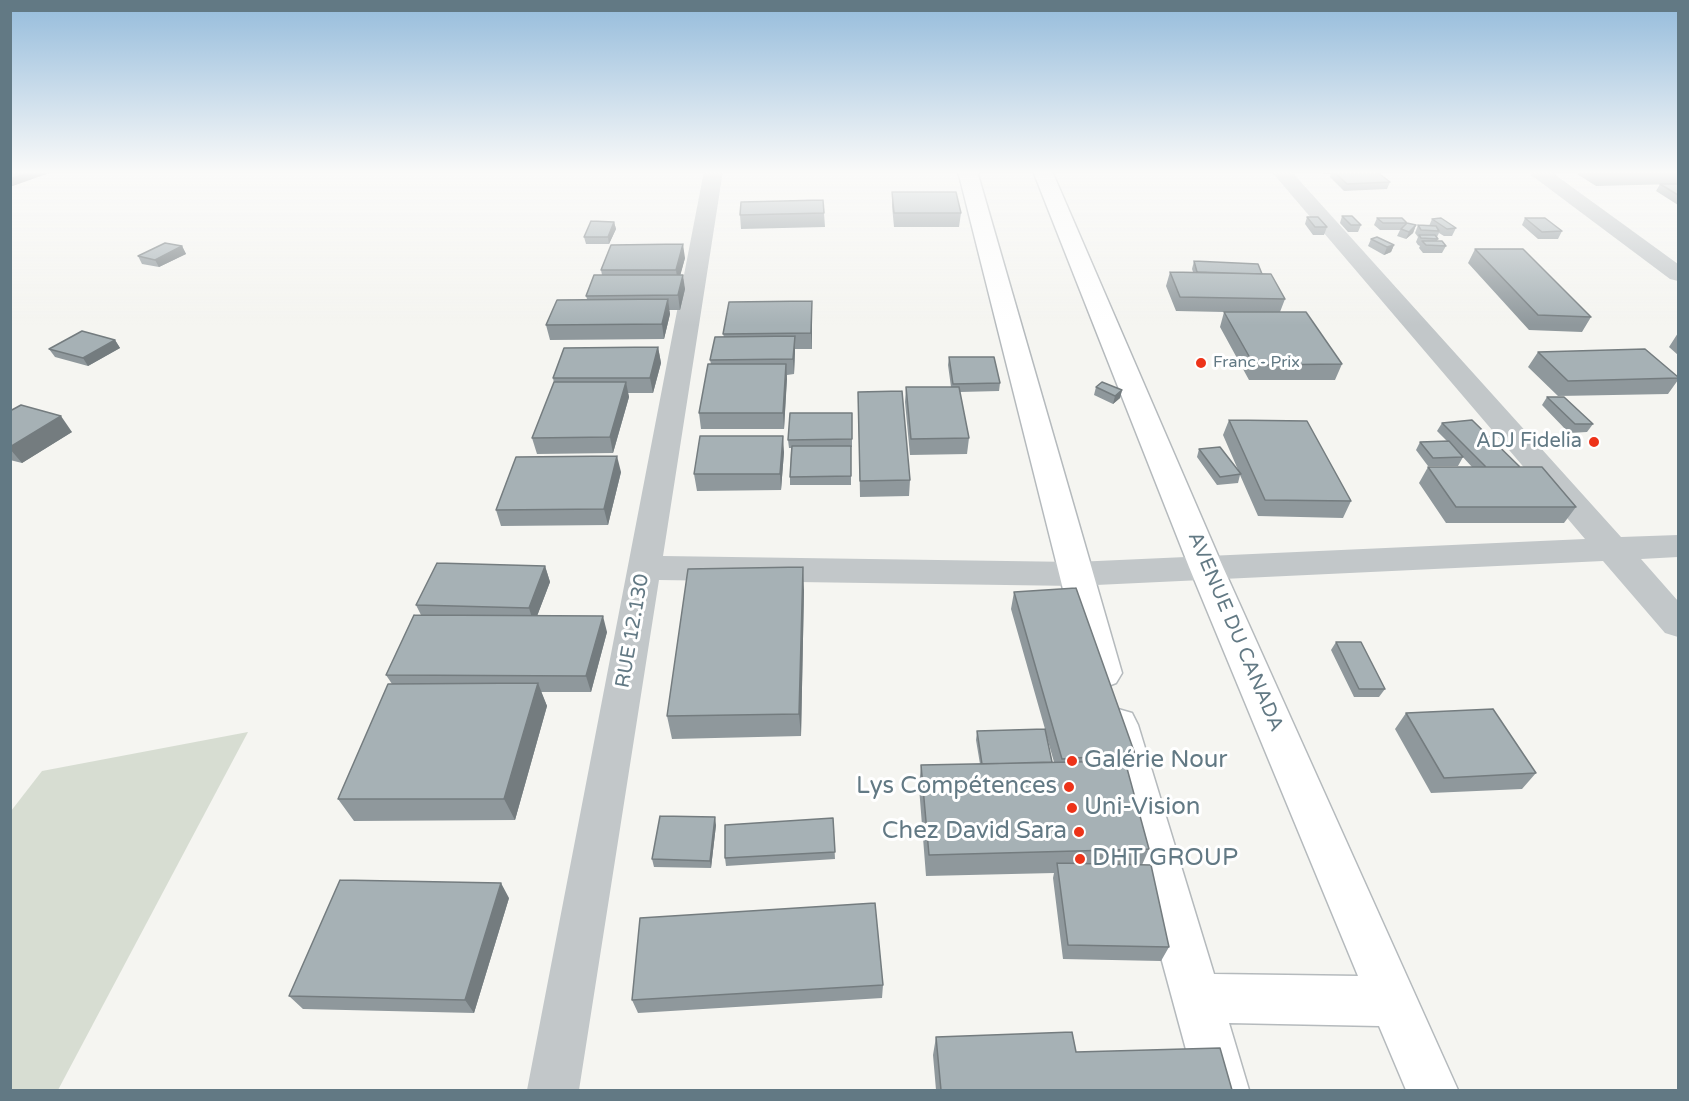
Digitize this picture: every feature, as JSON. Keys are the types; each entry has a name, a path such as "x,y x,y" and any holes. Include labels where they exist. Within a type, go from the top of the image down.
{"main road":[{"path":"982,222 1075,574 1223,1090"},
{"name":"AVENUE DU CANADA","path":"1063,222 1206,567 1432,1090"},
{"path":"1196,998 1393,1000"}],"street":[{"name":"RUE 12.130","path":"553,1090 704,222"},
{"path":"1326,222 1678,624"},
{"path":"1608,222 1678,274"},
{"path":"644,568 1075,574 1678,546"}],"shaded area":[{"path":"248,732 58,1090 11,1090 11,811 42,771"}],"building":[{"path":"590,222 614,222 608,237 584,237"},
{"path":"1311,222 1323,222 1327,227 1315,227"},
{"path":"1348,222 1358,222 1361,225 1351,225"},
{"path":"1437,222 1448,222 1456,228 1447,229"},
{"path":"1530,222 1551,222 1562,231 1542,232"},
{"path":"1407,223 1416,225 1409,232 1401,229"},
{"path":"1418,225 1436,226 1439,231 1421,230"},
{"path":"1419,235 1435,235 1438,239 1421,238"},
{"path":"1377,237 1394,245 1387,247 1371,239"},
{"path":"1422,241 1442,241 1446,246 1426,245"},
{"path":"165,243 182,246 155,260 138,256"},
{"path":"683,244 676,270 601,270 611,245"},
{"path":"1475,249 1523,249 1591,317 1538,315"},
{"path":"1194,261 1258,264 1262,274 1197,272"},
{"path":"1170,272 1271,274 1285,299 1180,297"},
{"path":"594,275 683,275 678,295 586,296"},
{"path":"668,299 662,324 546,325 557,300"},
{"path":"812,301 811,333 723,334 729,302"},
{"path":"1224,312 1306,312 1342,364 1254,365"},
{"path":"82,331 115,340 83,358 49,349"},
{"path":"795,336 793,359 710,360 715,337"},
{"path":"658,347 650,378 553,378 564,348"},
{"path":"1645,349 1678,378 1568,381 1538,352"},
{"path":"949,357 994,357 1000,383 953,384"},
{"path":"708,364 786,364 783,413 699,413"},
{"path":"554,382 626,382 610,437 532,438"},
{"path":"1102,382 1122,390 1115,396 1096,387"},
{"path":"906,387 959,387 969,438 911,439"},
{"path":"902,391 910,480 860,481 858,392"},
{"path":"1547,397 1564,397 1593,424 1575,424"},
{"path":"21,405 61,416 10,447 10,411"},
{"path":"790,413 852,413 852,439 788,440"},
{"path":"1229,420 1307,421 1351,501 1265,500"},
{"path":"1472,420 1520,467 1486,467 1442,423"},
{"path":"700,436 783,436 780,474 694,474"},
{"path":"1449,441 1463,457 1433,458 1420,442"},
{"path":"792,446 851,446 851,476 790,477"},
{"path":"1220,447 1241,474 1220,477 1199,449"},
{"path":"617,456 604,509 496,510 516,457"},
{"path":"1428,467 1542,467 1576,507 1456,507"},
{"path":"437,563 545,566 529,608 416,605"},
{"path":"803,567 799,714 667,716 688,569"},
{"path":"1076,588 1135,754 1062,759 1014,592"},
{"path":"414,615 603,616 586,676 386,675"},
{"path":"1336,642 1361,642 1385,689 1359,689"},
{"path":"538,683 504,799 338,799 388,684"},
{"path":"1493,709 1536,773 1444,778 1406,713"},
{"path":"1045,729 1052,762 982,764 977,731"},
{"path":"1125,761 1149,849 929,855 921,765"},
{"path":"660,816 715,817 710,861 652,859"},
{"path":"833,818 835,852 725,858 725,825"},
{"path":"1057,863 1151,865 1169,947 1068,945"},
{"path":"340,880 501,883 465,1000 289,996"},
{"path":"875,903 883,985 632,1000 640,918"},
{"path":"1072,1032 1076,1052 1220,1048 1232,1090 941,1090 936,1037"}],"place":[{"name":"Franc - Prix","path":"1201,363"},
{"name":"ADJ Fidelia","path":"1594,442"},
{"name":"Galérie Nour","path":"1072,761"},
{"name":"Lys Compétences","path":"1069,787"},
{"name":"Uni-Vision","path":"1072,808"},
{"name":"Chez David Sara","path":"1079,832"},
{"name":"DHT GROUP","path":"1080,859"}]}
